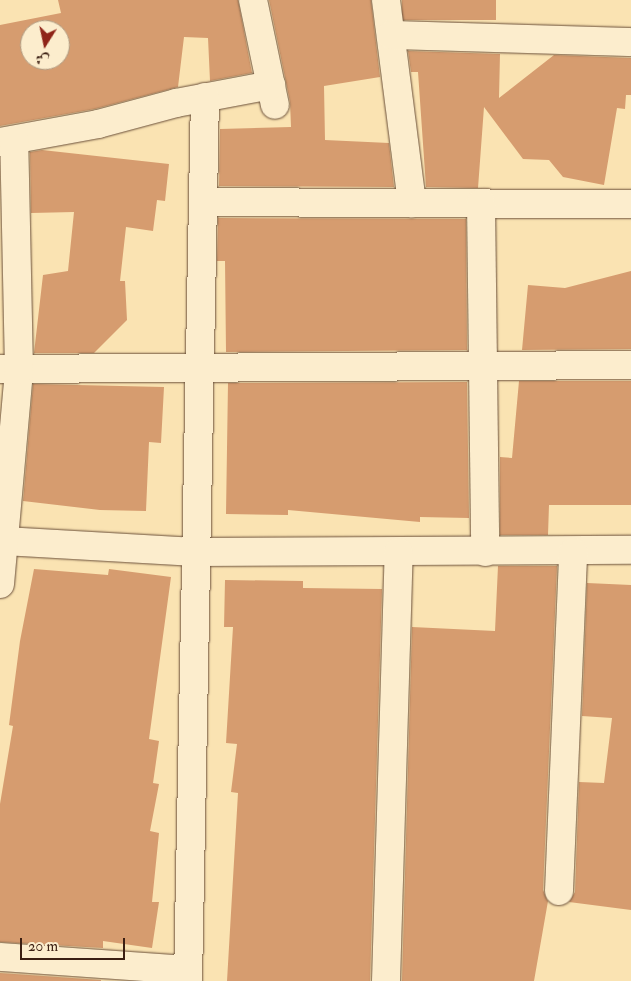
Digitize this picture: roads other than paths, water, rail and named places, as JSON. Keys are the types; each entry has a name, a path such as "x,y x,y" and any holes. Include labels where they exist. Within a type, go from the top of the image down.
{"street":[{"path":"0,584 4,541 10,370 7,141 98,124 205,97 273,95 253,0"},
{"path":"386,0 412,203"},
{"path":"391,35 631,42"},
{"path":"0,957 45,971 188,976 205,97"},
{"path":"203,202 631,204"},
{"path":"481,204 485,552"},
{"path":"10,370 200,366 631,366"},
{"path":"4,541 196,552 573,552 631,550"},
{"path":"386,981 399,552"},
{"path":"559,891 573,552"}]}
